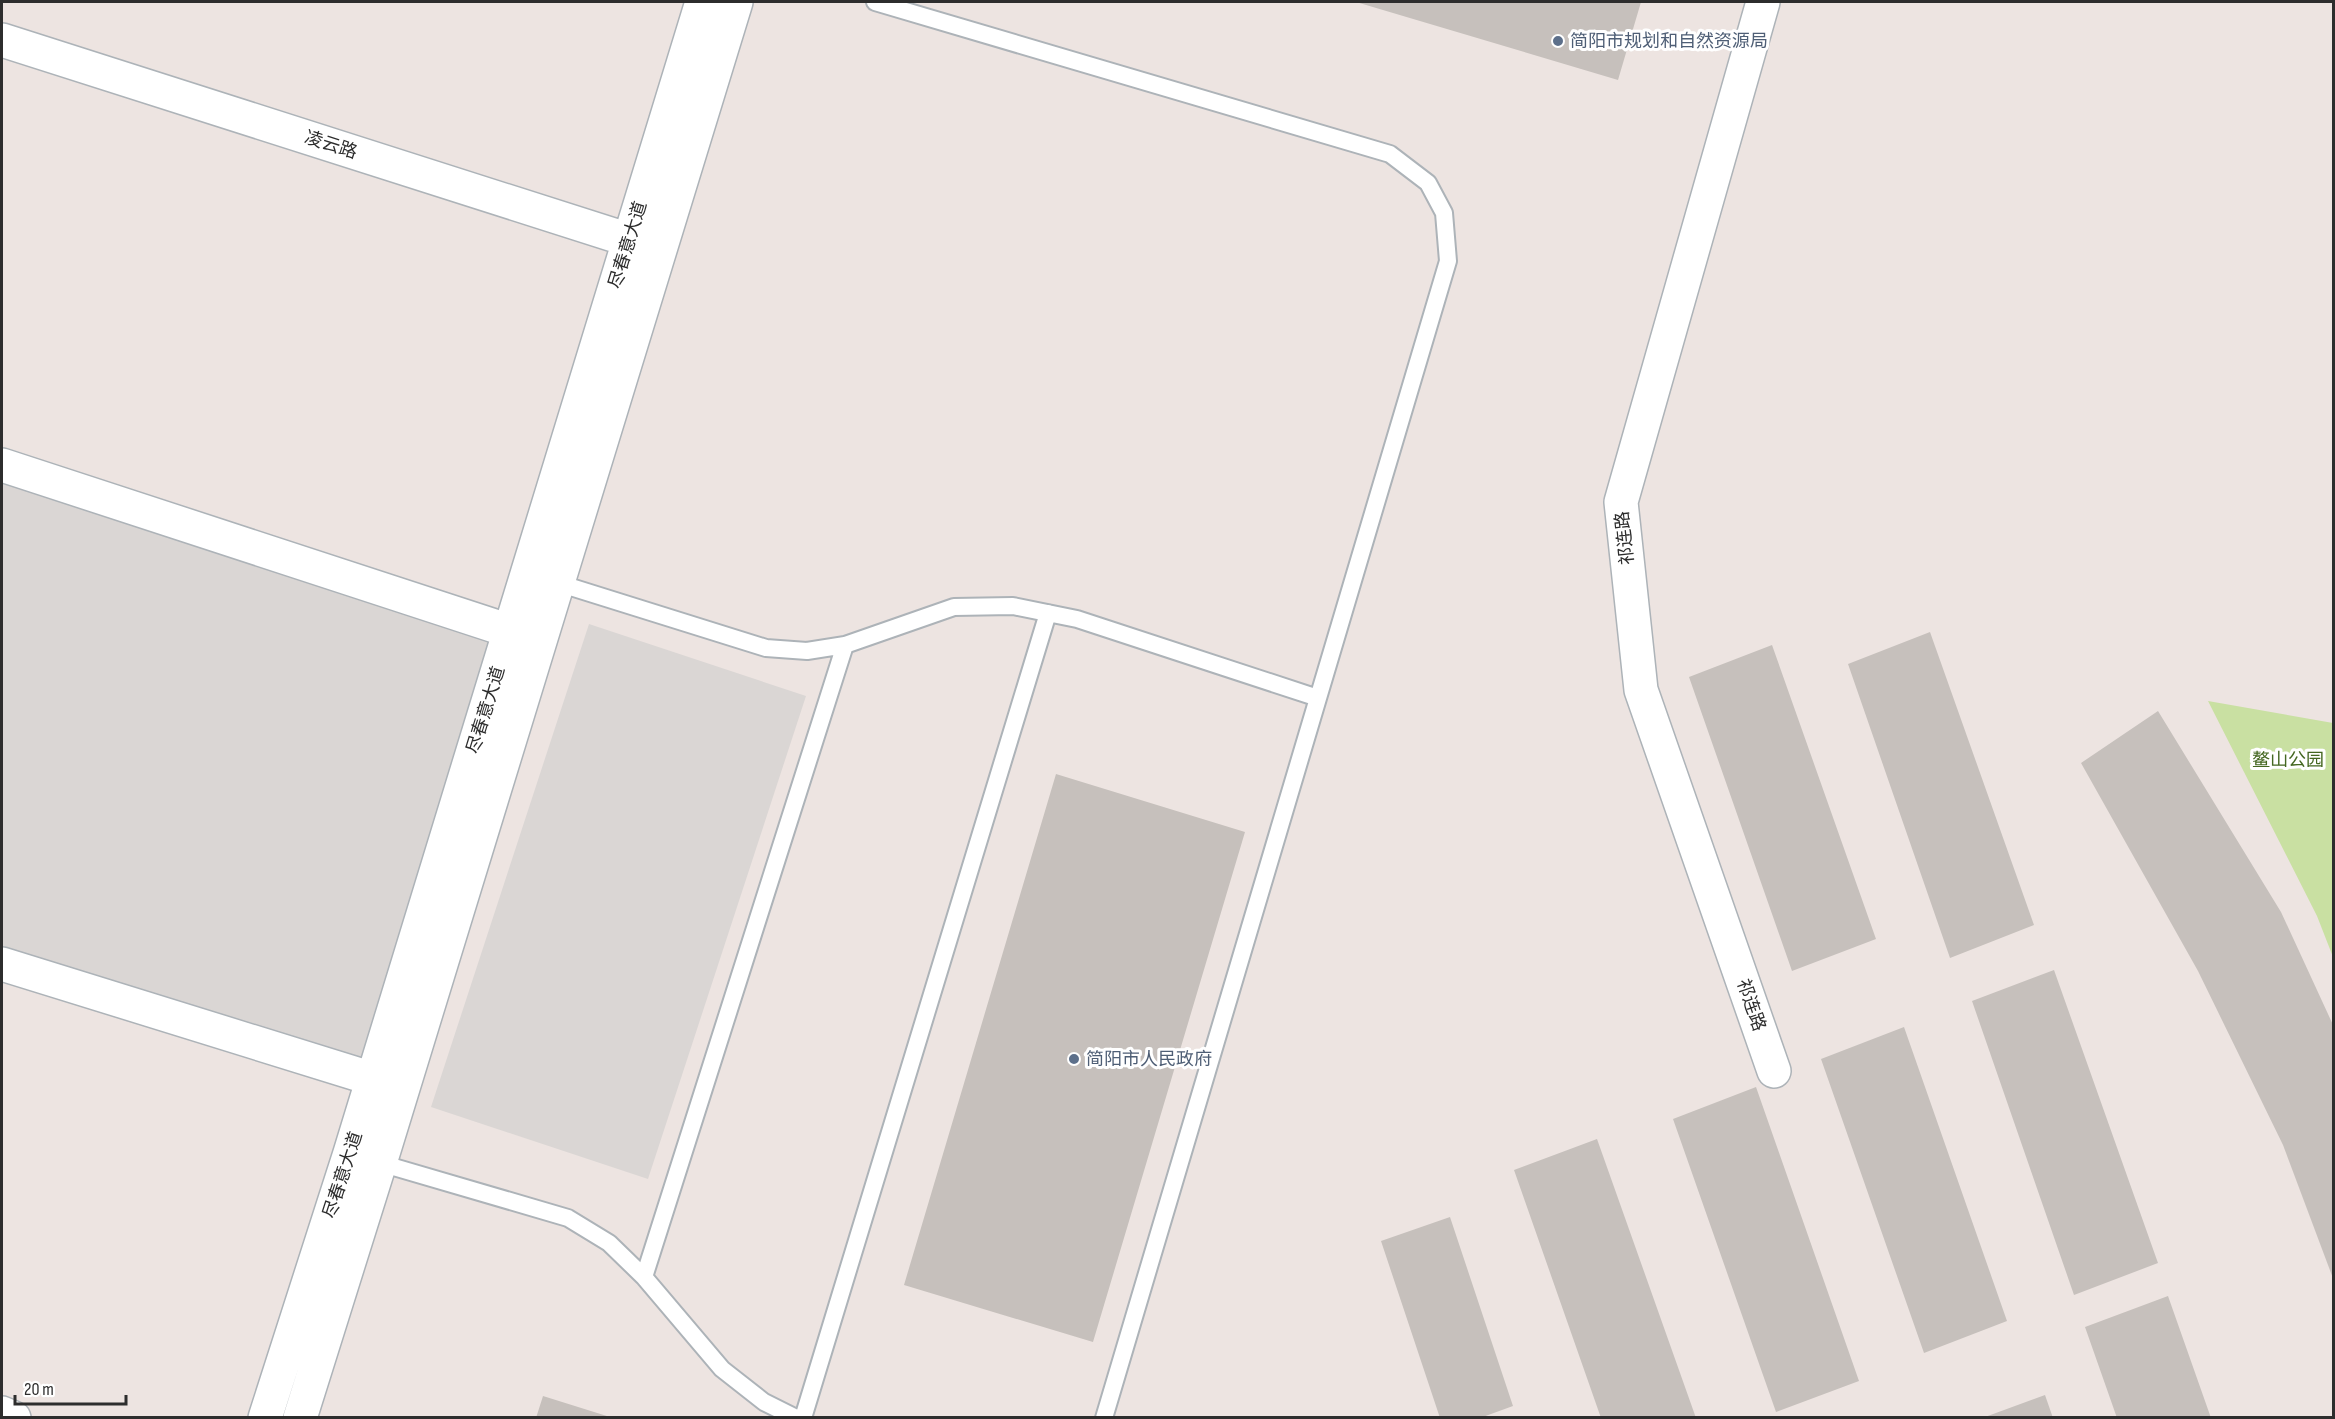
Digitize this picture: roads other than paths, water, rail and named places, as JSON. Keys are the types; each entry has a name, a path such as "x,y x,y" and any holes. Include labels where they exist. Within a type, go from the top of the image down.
{"main road":[{"name":"尽春意大道","path":"300,1418 558,583 644,245 702,2"},
{"name":"尽春意大道","path":"265,1418 373,1079 510,631 644,245 736,2"},
{"name":"祁连路","path":"1763,2 1621,502 1641,690 1774,1071"},
{"name":"凌云路","path":"2,40 644,245"},
{"path":"2,465 510,631"},
{"path":"2,964 373,1079"},
{"path":"2,1413 14,1418"}],"lane":[{"path":"874,2 1390,154 1428,183 1444,213 1448,261 1104,1418"},
{"path":"558,583 766,648 807,651 845,645 954,607 1013,606 1077,619 1318,698"},
{"path":"803,1418 1048,613"},
{"path":"644,1277 845,645"},
{"path":"380,1163 568,1218 609,1244 644,1277 722,1369 764,1402 796,1418"}],"place":[{"name":"简阳市规划和自然资源局","path":"1558,41"},
{"name":"简阳市人民政府","path":"1074,1059"}],"park label":[{"name":"鳌山公园","path":"2288,760"}]}
